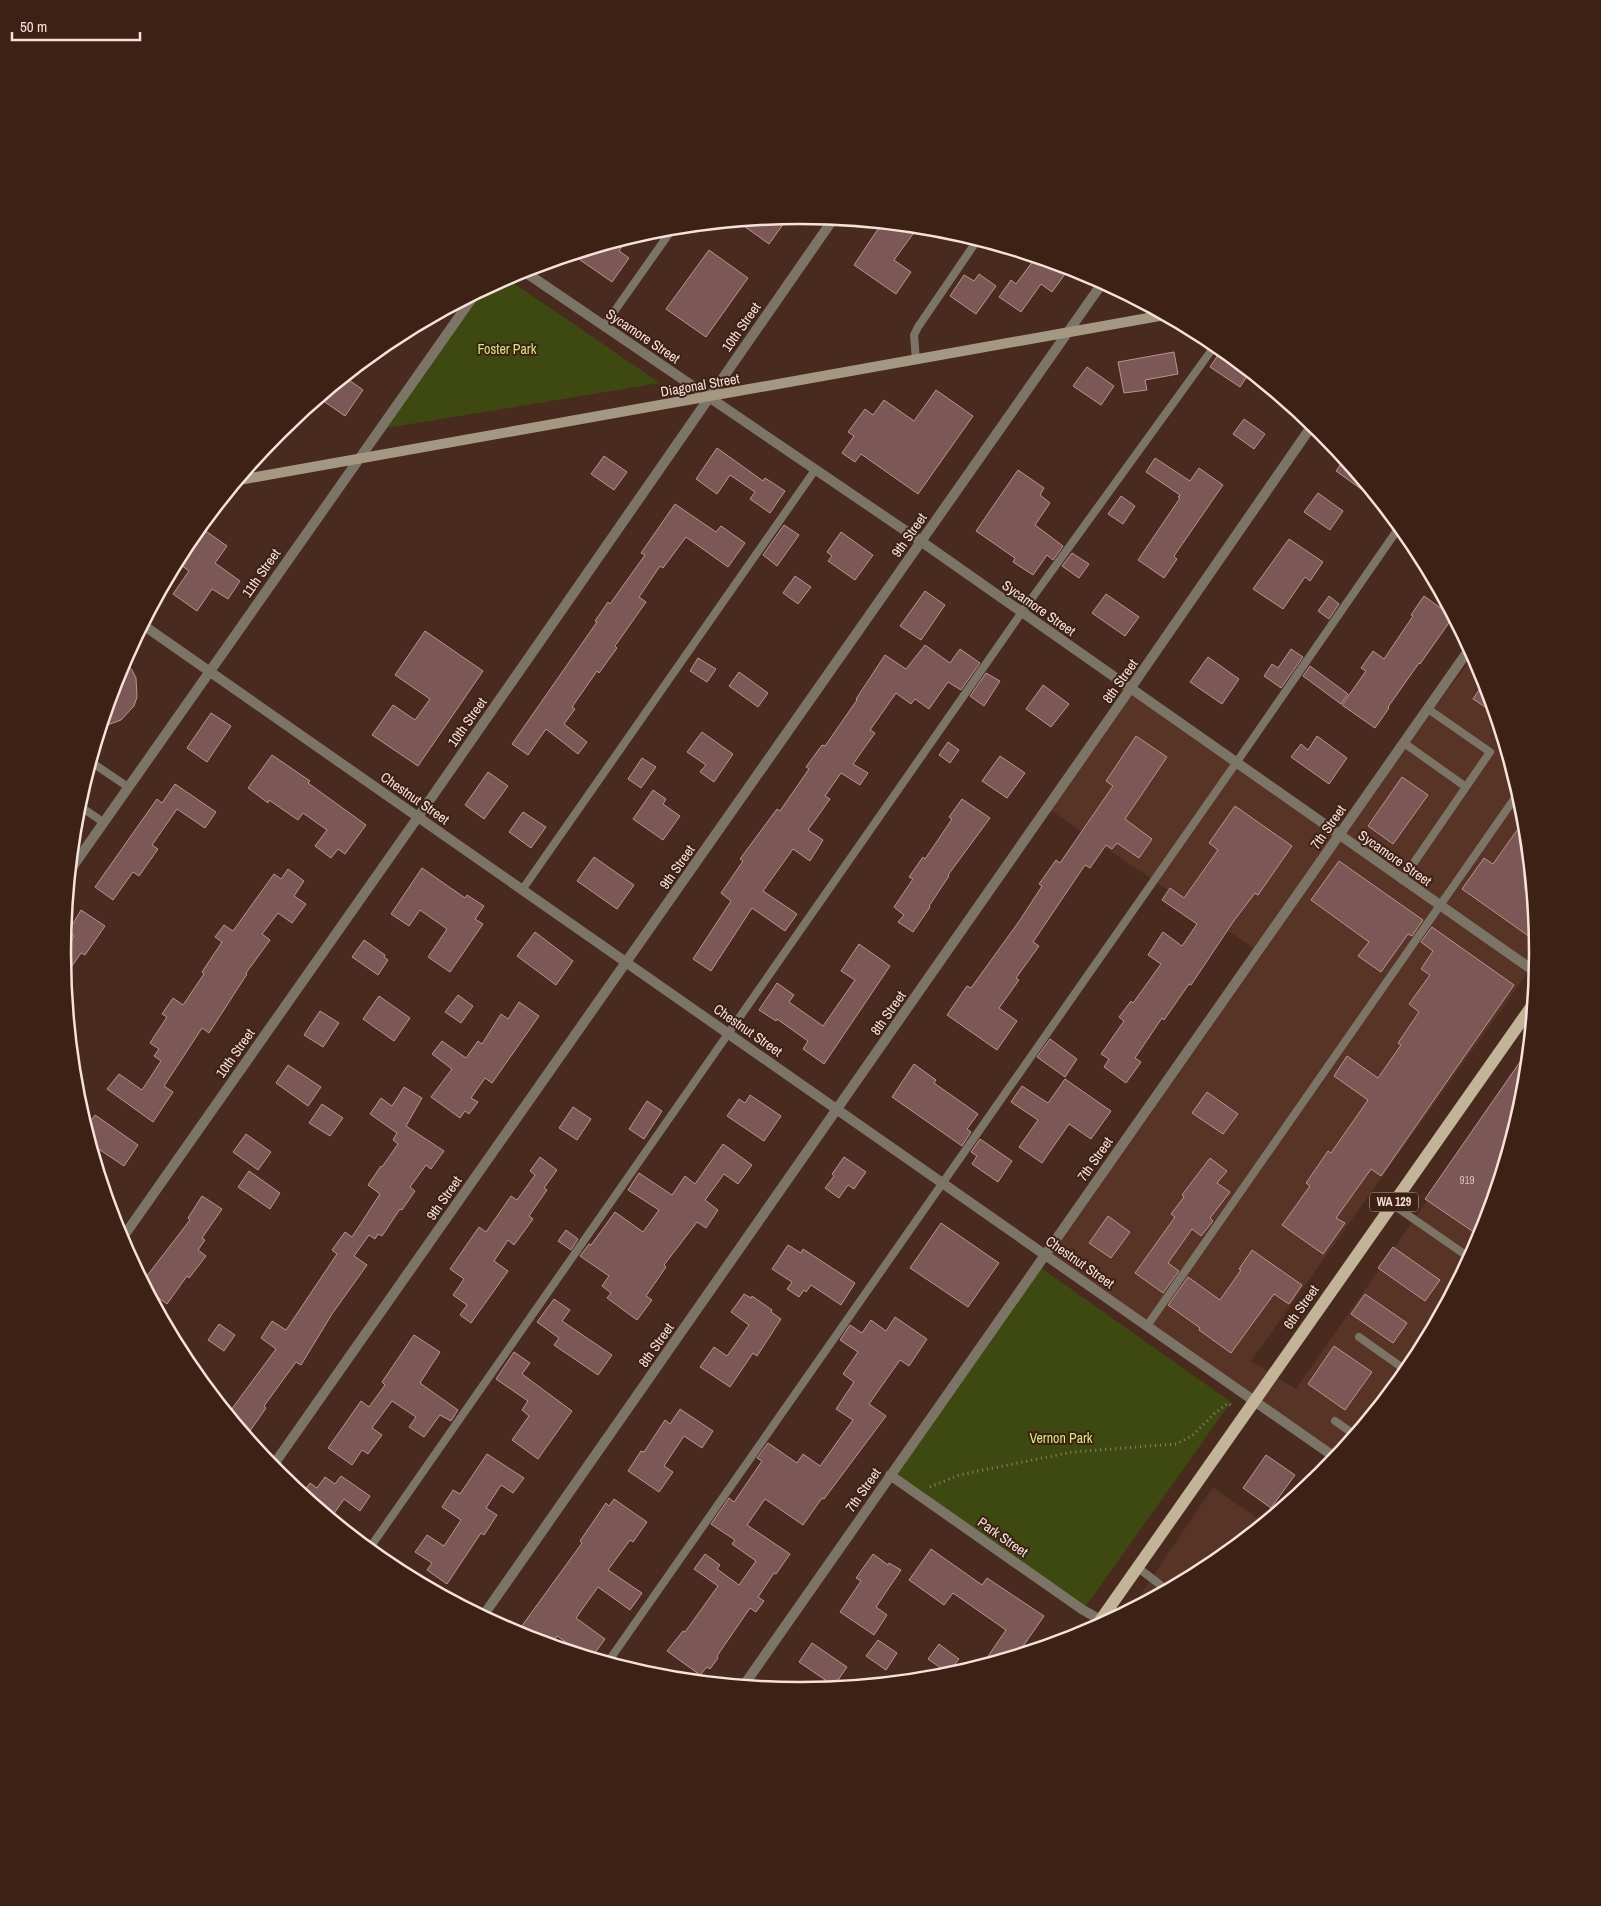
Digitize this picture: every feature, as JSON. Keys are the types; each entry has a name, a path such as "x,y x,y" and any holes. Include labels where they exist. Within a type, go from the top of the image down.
{"main road":[{"name":"Diagonal Street","path":"247,479 1157,317"},
{"name":"6th Street","path":"1104,1616 1527,1013"}],"street":[{"name":"10th Street","path":"127,1232 418,817 829,225"},
{"name":"Sycamore Street","path":"530,276 922,542 1529,968"},
{"name":"9th Street","path":"277,1460 1099,288"},
{"name":"11th Street","path":"77,860 468,304"},
{"name":"8th Street","path":"487,1611 1309,431"},
{"name":"Chestnut Street","path":"147,628 1330,1454"},
{"name":"7th Street","path":"747,1680 1466,654"},
{"name":"Park Street","path":"890,1475 1083,1610 1094,1620"}],"lane":[{"path":"604,326 667,236"},
{"path":"916,360 914,335 918,327 974,245"},
{"path":"373,1543 1022,612 1211,351"},
{"path":"522,890 815,470"},
{"path":"612,1657 1396,532"},
{"path":"1402,880 1490,752 1428,709"},
{"path":"1404,743 1466,787"},
{"path":"96,765 128,787"},
{"path":"1147,1326 1513,800"},
{"path":"85,810 103,822"},
{"path":"1392,1204 1464,1254"},
{"path":"1359,1337 1401,1367"},
{"path":"1335,1422 1351,1432"},
{"path":"1138,1567 1162,1586"}],"path":[{"path":"916,1493 959,1475 1072,1452 1176,1444 1192,1436 1228,1403 1244,1415"}],"shaded area":[{"path":"1469,662 1491,719 1505,764 1516,811 1524,858 1528,905 1529,970 1251,1361 1296,1389 1521,1065 1516,1095 1505,1142 1491,1187 1455,1276 1407,1358 1379,1397 1330,1454 1045,1254 1258,951 1047,808 1130,689 1339,836"},
{"path":"1213,1487 1259,1519 1206,1559 1165,1585 1137,1600"}],"green space":[{"name":"Foster Park","path":"513,283 660,383 380,429 468,304"},
{"name":"Vernon Park","path":"1037,1265 1231,1402 1083,1610 890,1475"}],"building":[{"path":"783,224 769,244 744,226"},
{"path":"879,228 914,233 894,260 911,272 896,294 854,265"},
{"path":"622,247 619,251 629,258 612,282 578,259"},
{"path":"709,250 748,278 706,337 666,309"},
{"path":"1033,261 1065,273 1052,292 1041,284 1021,312 999,297 1011,280 1016,284"},
{"path":"979,274 996,286 976,314 950,296 964,275 974,281"},
{"path":"1174,352 1178,374 1145,380 1147,390 1124,393 1118,362"},
{"path":"1218,355 1247,377 1240,387 1210,367"},
{"path":"1087,367 1114,386 1101,405 1073,386"},
{"path":"350,380 363,390 345,416 324,402"},
{"path":"936,390 973,416 918,494 861,454 855,462 842,453 854,436 848,432 865,409 873,415 884,400 914,421"},
{"path":"1244,419 1265,434 1254,449 1233,434"},
{"path":"717,448 763,481 765,478 785,491 770,513 750,499 755,492 730,475 717,494 696,479"},
{"path":"604,456 627,472 614,490 591,474"},
{"path":"1155,458 1190,481 1199,468 1223,485 1174,556 1177,559 1164,578 1138,560 1180,498 1178,497 1180,495 1146,472"},
{"path":"1341,464 1365,492 1336,471"},
{"path":"1018,470 1044,488 1040,495 1050,503 1035,525 1063,546 1053,560 1047,555 1033,575 1013,562 1015,558 976,531"},
{"path":"1318,493 1343,511 1330,530 1304,512"},
{"path":"1121,496 1135,506 1123,524 1108,514"},
{"path":"675,504 716,532 721,526 745,543 728,567 686,537 663,568 660,566 639,597 646,602 615,646 617,648 599,673 597,671 572,707 575,709 564,724 587,742 578,754 546,729 528,755 512,744 597,622 595,621 608,602 610,604 645,555 641,553"},
{"path":"784,525 799,535 777,566 763,555"},
{"path":"206,531 227,546 215,563 240,581 228,599 212,589 197,611 173,594 189,571 183,566"},
{"path":"841,532 873,555 855,580 828,561 832,556 827,552"},
{"path":"1289,539 1323,562 1310,581 1305,577 1283,609 1253,589"},
{"path":"1072,553 1089,564 1079,578 1062,566"},
{"path":"795,576 811,587 798,604 783,593"},
{"path":"925,591 945,605 921,640 900,626"},
{"path":"1106,594 1139,617 1125,636 1092,613"},
{"path":"1329,596 1339,604 1329,619 1318,611"},
{"path":"1424,596 1445,611 1450,621 1375,728 1342,705 1366,671 1361,668 1373,651 1384,659 1413,616 1411,615"},
{"path":"425,631 483,671 418,766 372,735 393,705 415,720 430,699 395,675"},
{"path":"925,645 950,663 960,649 980,663 961,690 948,682 929,709 915,699 911,704 896,693 870,730 875,733 853,764 868,773 860,785 841,773 825,796 830,799 808,830 823,840 810,861 793,849 763,891 797,914 785,931 752,908 711,971 693,959 731,901 721,893 743,861 740,859 777,809 780,811 809,769 806,767 822,745 825,746 885,655 906,669"},
{"path":"1291,649 1303,657 1281,688 1264,676 1272,664 1278,668"},
{"path":"1208,657 1239,679 1222,704 1190,682"},
{"path":"698,658 716,669 707,682 690,671"},
{"path":"1310,666 1348,694 1341,704 1303,676"},
{"path":"130,668 136,678 137,697 134,706 121,720 108,725"},
{"path":"739,672 768,693 758,707 729,686"},
{"path":"986,673 1000,681 984,706 970,696"},
{"path":"1043,685 1069,704 1051,727 1026,709"},
{"path":"1480,689 1487,708 1473,699"},
{"path":"211,713 231,726 207,762 187,748"},
{"path":"702,732 733,754 714,782 700,772 706,765 687,752"},
{"path":"1136,736 1167,757 1125,819 1152,839 1139,858 1117,843 1112,849 1106,845 1090,868 1085,865 1033,942 1039,946 1016,978 1019,980 999,1008 1017,1021 997,1050 947,1015 967,986 971,988 1020,920 1042,886 1039,884 1056,860 1060,863 1113,786 1106,781"},
{"path":"1317,736 1347,758 1329,784 1291,757 1301,744 1308,750"},
{"path":"948,742 959,750 950,763 939,755"},
{"path":"272,755 310,781 308,783 366,825 345,854 338,849 331,858 315,846 327,830 303,813 298,820 269,800 268,803 248,788"},
{"path":"1000,756 1025,773 1007,798 982,781"},
{"path":"642,758 656,767 641,788 628,779"},
{"path":"488,772 508,786 484,819 465,805"},
{"path":"1402,777 1428,795 1393,844 1368,826"},
{"path":"175,784 216,812 205,828 177,809 152,845 158,849 139,876 133,872 113,900 95,887 157,799 162,803"},
{"path":"653,790 666,799 663,804 680,816 663,840 633,819"},
{"path":"962,799 990,818 948,875 913,932 898,922 904,915 894,907 913,879 909,877 923,857 925,859 952,819 949,817"},
{"path":"1235,806 1292,846 1258,895 1255,893 1233,922 1191,985 1189,984 1164,1020 1162,1018 1135,1058 1141,1062 1126,1083 1104,1067 1109,1059 1101,1054 1124,1021 1119,1017 1131,1001 1133,1003 1161,964 1148,955 1163,932 1182,946 1197,924 1162,900 1170,888 1184,898 1218,850 1209,843"},
{"path":"523,812 546,827 531,848 509,832"},
{"path":"1519,828 1524,858 1529,937 1462,889 1484,858 1493,864"},
{"path":"594,857 634,885 617,909 577,881"},
{"path":"1339,861 1423,920 1412,936 1408,934 1381,972 1358,956 1369,942 1311,900"},
{"path":"422,868 465,898 467,895 484,906 475,919 483,924 450,972 428,957 447,929 420,910 409,926 391,914"},
{"path":"288,869 304,881 294,896 306,904 292,923 278,913 262,934 270,940 246,973 209,1033 202,1028 164,1086 173,1092 153,1122 107,1089 119,1074 142,1090 161,1061 154,1056 159,1049 150,1043 167,1017 162,1014 173,998 183,1005 204,974 202,972 222,942 215,937 224,925 233,931 274,874 281,879"},
{"path":"81,910 105,926 85,955 81,953 72,967 72,940 74,936 72,935 72,925"},
{"path":"1432,927 1514,985 1381,1176 1371,1169 1336,1218 1345,1223 1323,1254 1282,1225 1310,1186 1306,1183 1328,1151 1331,1153 1368,1100 1334,1076 1347,1056 1378,1078 1401,1045 1398,1043 1419,1012 1409,1004 1430,975 1421,969 1433,951 1421,942"},
{"path":"535,932 573,961 556,985 517,956"},
{"path":"364,940 385,955 384,957 388,960 378,975 352,957"},
{"path":"859,944 890,966 824,1064 803,1049 808,1041 777,1019 776,1021 759,1010 777,983 794,995 789,1002 823,1026 855,980 841,971"},
{"path":"458,995 473,1006 461,1023 445,1012"},
{"path":"379,996 410,1018 394,1041 363,1019"},
{"path":"519,1002 539,1016 492,1083 485,1078 471,1098 478,1102 469,1114 465,1111 460,1118 431,1097 452,1069 432,1054 442,1041 466,1058 478,1041 482,1044 501,1014 508,1019"},
{"path":"320,1011 339,1023 323,1047 304,1035"},
{"path":"1050,1039 1077,1059 1065,1077 1037,1057"},
{"path":"1522,1059 1505,1142 1474,1232 1425,1199"},
{"path":"914,1064 936,1080 934,1083 978,1114 967,1129 971,1132 962,1146 892,1097"},
{"path":"288,1065 321,1087 308,1106 276,1083"},
{"path":"1065,1079 1111,1111 1091,1139 1069,1124 1042,1163 1019,1147 1038,1120 1011,1102 1022,1086 1048,1103"},
{"path":"404,1087 422,1098 406,1126 444,1151 431,1169 426,1165 410,1187 415,1191 382,1236 378,1234 375,1239 369,1235 354,1256 367,1265 332,1314 301,1365 296,1362 264,1406 266,1408 250,1431 232,1409 276,1349 261,1338 272,1321 286,1330 337,1254 332,1250 345,1232 352,1237 380,1194 368,1185 398,1144 393,1140 397,1133 370,1114 381,1098 392,1106"},
{"path":"1207,1092 1238,1114 1223,1134 1192,1113"},
{"path":"750,1095 781,1116 764,1141 727,1116 739,1099 745,1103"},
{"path":"647,1101 662,1111 644,1139 629,1129"},
{"path":"322,1104 343,1118 330,1136 309,1123"},
{"path":"573,1107 591,1119 577,1140 559,1128"},
{"path":"95,1115 138,1145 124,1166 98,1149 91,1121"},
{"path":"246,1134 271,1152 258,1170 233,1152"},
{"path":"980,1139 1012,1161 998,1182 972,1164 977,1156 971,1152"},
{"path":"723,1144 752,1165 738,1184 724,1174 705,1200 718,1210 706,1228 697,1222 664,1265 666,1267 646,1296 652,1300 637,1320 607,1298 611,1293 602,1286 609,1276 580,1256 589,1244 591,1245 615,1212 643,1232 659,1210 628,1190 639,1173 672,1195 685,1176 695,1184"},
{"path":"540,1157 557,1170 544,1188 547,1190 529,1216 533,1219 514,1245 508,1240 494,1261 508,1271 471,1323 460,1315 467,1305 453,1295 464,1279 450,1269 479,1227 486,1232 511,1196 517,1200 535,1175 530,1171"},
{"path":"844,1157 866,1172 854,1189 848,1185 839,1198 825,1188"},
{"path":"1210,1158 1227,1171 1217,1183 1230,1192 1210,1218 1213,1221 1201,1236 1192,1229 1168,1263 1179,1271 1163,1293 1135,1273 1175,1217 1171,1214 1184,1197 1182,1195"},
{"path":"249,1171 280,1193 270,1209 238,1187"},
{"path":"202,1196 222,1209 202,1238 205,1240 198,1250 206,1256 189,1278 187,1276 167,1304 158,1297 146,1277 190,1220 188,1218"},
{"path":"1108,1216 1130,1232 1111,1258 1089,1243"},
{"path":"941,1223 999,1263 968,1307 910,1268"},
{"path":"566,1230 578,1239 571,1250 558,1241"},
{"path":"788,1245 801,1253 803,1249 855,1283 841,1305 811,1285 799,1297 787,1289 792,1282 772,1269"},
{"path":"1393,1247 1440,1280 1425,1301 1378,1268"},
{"path":"1252,1250 1302,1285 1289,1304 1274,1294 1231,1353 1168,1305 1188,1277 1220,1300 1241,1270 1239,1269"},
{"path":"744,1294 751,1298 752,1296 781,1319 757,1356 753,1353 730,1387 700,1367 714,1347 727,1356 749,1325 731,1312"},
{"path":"1365,1294 1407,1323 1393,1343 1351,1314"},
{"path":"554,1299 570,1310 562,1321 612,1355 598,1375 554,1345 559,1338 537,1322"},
{"path":"895,1317 927,1339 909,1366 900,1360 869,1404 886,1416 803,1525 765,1499 747,1525 790,1554 758,1597 764,1601 756,1612 750,1608 710,1669 707,1667 700,1675 667,1651 683,1631 685,1632 718,1586 694,1569 705,1554 720,1565 717,1569 739,1585 756,1561 732,1544 735,1540 711,1524 729,1498 734,1502 762,1461 757,1458 768,1443 797,1463 803,1454 820,1466 853,1420 836,1409 854,1382 843,1374 858,1352 840,1340 850,1325 862,1333 871,1320 886,1331"},
{"path":"219,1324 235,1335 224,1351 208,1340"},
{"path":"414,1335 440,1352 420,1383 458,1410 451,1421 440,1415 424,1437 409,1427 416,1417 392,1401 372,1428 382,1435 368,1454 362,1450 352,1465 328,1448 361,1401 369,1407 385,1385 382,1382"},
{"path":"1334,1346 1372,1372 1345,1410 1308,1384"},
{"path":"514,1352 530,1363 522,1374 572,1411 538,1459 512,1440 529,1416 522,1410 528,1401 496,1379"},
{"path":"680,1409 713,1431 702,1448 684,1436 664,1466 673,1472 659,1492 628,1471 641,1451 644,1452 665,1420 670,1424"},
{"path":"487,1454 524,1478 513,1493 501,1485 486,1508 497,1515 484,1535 481,1533 447,1584 427,1570 432,1563 415,1552 427,1535 444,1546 461,1520 442,1507 453,1490 460,1494"},
{"path":"1266,1455 1295,1475 1271,1508 1243,1488"},
{"path":"341,1476 370,1496 360,1511 344,1499 334,1513 306,1488 310,1483 317,1488 325,1477 335,1484"},
{"path":"614,1499 647,1522 633,1542 630,1540 608,1570 642,1593 630,1610 598,1587 576,1618 605,1639 595,1652 570,1645 557,1636 555,1640 521,1627 582,1543 580,1541 606,1503 609,1506"},
{"path":"931,1549 982,1585 987,1578 1044,1616 1022,1648 987,1657 1006,1630 953,1593 944,1605 909,1580"},
{"path":"873,1554 888,1565 889,1563 901,1570 876,1607 887,1615 874,1635 840,1612 861,1581 856,1578"},
{"path":"878,1640 897,1653 886,1670 866,1656"},
{"path":"812,1643 847,1667 837,1681 827,1681 799,1662"},
{"path":"939,1644 959,1659 954,1665 941,1668 928,1659"}]}
